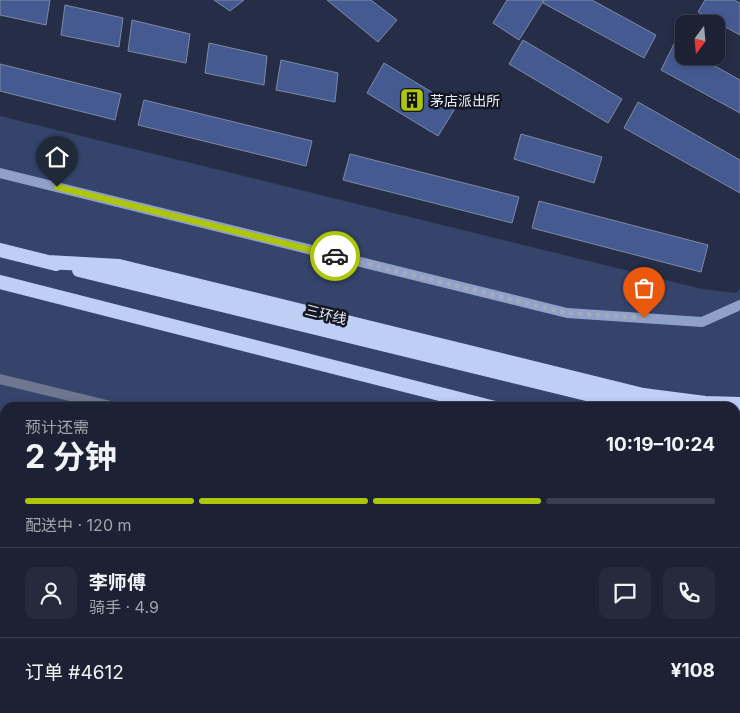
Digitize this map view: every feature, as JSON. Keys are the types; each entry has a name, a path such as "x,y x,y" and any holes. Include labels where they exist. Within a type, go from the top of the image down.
{"highway":[{"name":"三环线","path":"0,250 644,401"},
{"path":"0,282 472,402"},
{"path":"374,378 455,402"},
{"path":"644,401 674,402"}],"main road":[{"path":"0,173 567,313 702,322 740,305"}],"street":[{"path":"0,379 94,402"}],"shaded area":[{"path":"0,116 702,289 736,293 740,289 740,402 0,402"}],"building":[{"path":"0,0 50,0 46,25 0,15"},
{"path":"214,0 244,0 230,11"},
{"path":"327,0 371,0 397,20 378,42"},
{"path":"507,0 544,0 519,40 493,23"},
{"path":"544,0 592,0 656,35 644,58 543,3"},
{"path":"705,0 734,0 740,3 740,35 725,27 725,15 703,15 698,12"},
{"path":"65,5 123,18 119,47 61,35"},
{"path":"132,20 190,34 186,63 128,51"},
{"path":"523,40 622,99 608,123 509,64"},
{"path":"209,43 267,56 264,85 205,73"},
{"path":"674,44 675,65 713,65 740,80 740,113 661,70"},
{"path":"281,60 338,73 335,102 276,90"},
{"name":"茅店派出所","path":"384,63 456,107 438,136 367,93"},
{"path":"0,64 121,94 115,120 0,91"},
{"path":"144,100 312,141 306,166 138,125"},
{"path":"638,102 740,160 740,193 624,128"},
{"path":"521,134 602,157 594,183 514,159"},
{"path":"350,154 519,197 512,223 343,180"},
{"path":"539,201 708,245 701,272 532,228"}],"way so far":[{"path":"335,256 567,313 644,318"}],"place":[{"name":"茅店派出所","path":"412,100"}],"route":[{"path":"57,187 335,256"}]}
